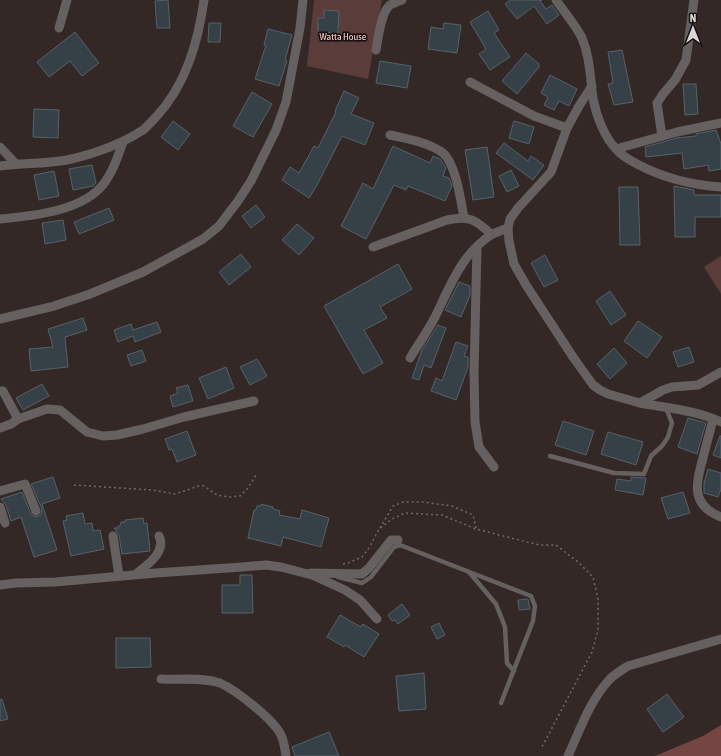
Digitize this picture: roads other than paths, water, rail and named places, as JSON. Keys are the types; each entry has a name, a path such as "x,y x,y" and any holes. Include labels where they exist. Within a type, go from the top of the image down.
{"street":[{"path":"59,28 67,0"},
{"path":"0,166 66,160 99,151 123,142 145,129 162,110 185,74 198,34 204,0"},
{"path":"0,319 54,306 90,294 143,272 203,239 219,226 251,181 276,130 286,102 300,28 302,0"},
{"path":"376,50 386,10 390,5 402,0"},
{"path":"556,0 581,37 587,52 593,98 599,119 616,149 625,158 671,179 721,188"},
{"path":"662,136 657,103 662,94 675,80 686,60 694,0"},
{"path":"470,82 534,116 567,128"},
{"path":"592,86 567,128 558,157 551,172 518,208 510,219 508,228 509,240 514,264 573,357 593,385 608,394 640,403 686,411 717,420 697,480 697,490 698,496 708,511 721,517"},
{"path":"616,149 662,136 721,123"},
{"path":"390,135 415,141 444,154 456,178 464,218"},
{"path":"0,220 40,214 78,204 92,195 104,183 114,168 123,142"},
{"path":"0,147 16,164"},
{"path":"372,247 447,220 464,218 478,222 491,234"},
{"path":"410,358 434,320 454,276 465,260 491,234 508,228"},
{"path":"477,247 474,373 475,422 479,447 494,467"},
{"path":"640,403 663,390 672,387 698,385 721,372"},
{"path":"0,391 3,391 18,419"},
{"path":"0,428 11,424 18,419 47,409 60,410 87,432 103,436 117,435 184,417 254,401"},
{"path":"0,491 25,484 36,512"},
{"path":"0,507 5,523"},
{"path":"113,536 119,576"},
{"path":"135,575 148,565 158,552 161,545 159,536"},
{"path":"309,574 362,574 369,568 391,540 398,540"},
{"path":"0,585 266,566 281,567 309,574 350,593 360,600 377,619"},
{"path":"568,756 595,698 610,679 617,673 628,666 721,639"},
{"path":"161,679 207,680 220,684 233,691 275,726 281,735 286,756"}],"lane":[{"path":"550,456 614,473 644,474 651,456 662,446 668,437 672,423 666,408"},
{"path":"309,574 340,577 362,583 371,577 394,547 400,545 531,596 535,606 533,621 501,703"},
{"path":"468,571 496,604 506,627 507,663 514,670"}],"park label":[{"name":"Watta House","path":"343,36"}]}
